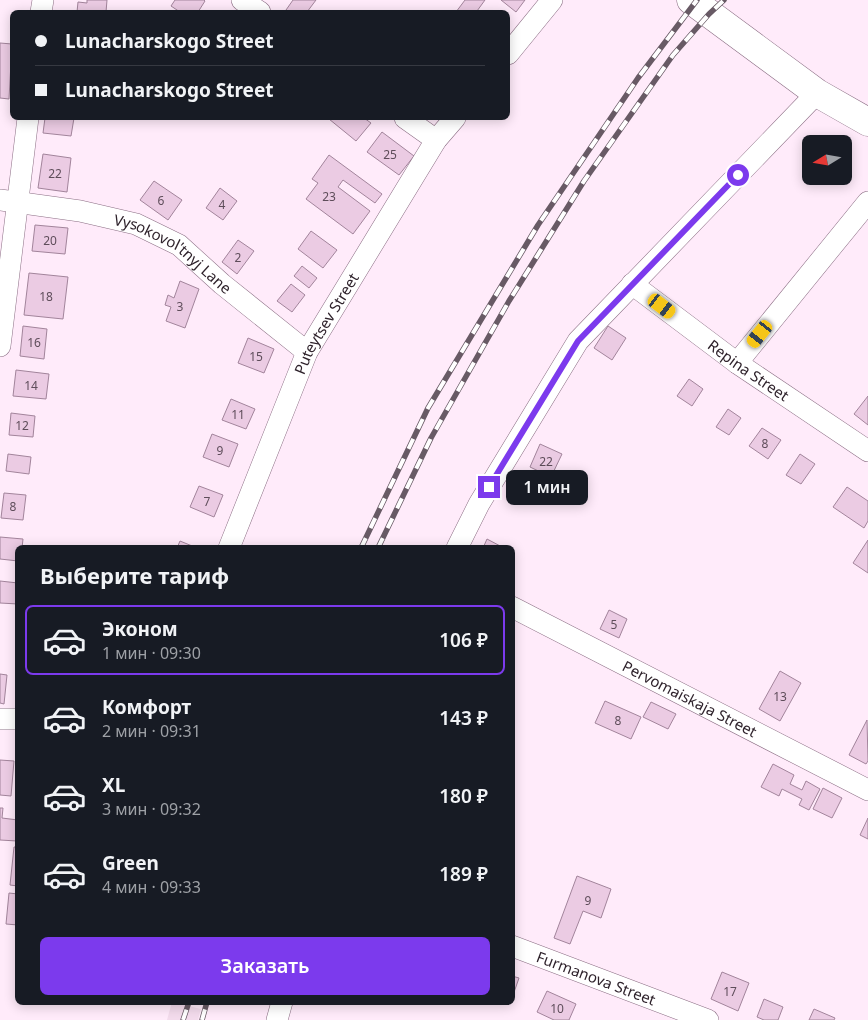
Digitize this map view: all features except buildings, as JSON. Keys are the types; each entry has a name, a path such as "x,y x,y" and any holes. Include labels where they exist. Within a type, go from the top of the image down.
{"main road":[{"path":"692,0 817,93 868,122"}],"street":[{"path":"242,0 257,10"},
{"path":"510,52 552,0"},
{"path":"458,545 479,504 578,341 817,93"},
{"path":"0,346 9,201 28,120"},
{"path":"408,120 436,140"},
{"name":"Puteytsev Street","path":"231,545 307,352 436,140 453,120"},
{"name":"Vysokovol'tnyj Lane","path":"9,201 80,211 136,224 179,245 222,284 307,352"},
{"path":"736,363 868,202"},
{"name":"Repina Street","path":"632,284 736,363 868,451"},
{"name":"Pervomaiskaja Street","path":"515,609 868,790"},
{"path":"0,719 15,719"},
{"name":"Furmanova Street","path":"515,947 693,1018"},
{"path":"277,1020 281,1005"}],"shaded area":[{"path":"171,1005 184,1005 201,1009 198,1020 167,1020"}],"railway":[{"path":"362,545 428,408 538,225 638,78 697,0"},
{"path":"379,545 431,438 509,301 584,181 673,55 724,0"},
{"path":"183,1020 188,1005"},
{"path":"202,1020 206,1005"}],"route":[{"path":"489,487 578,341 738,175"}]}
